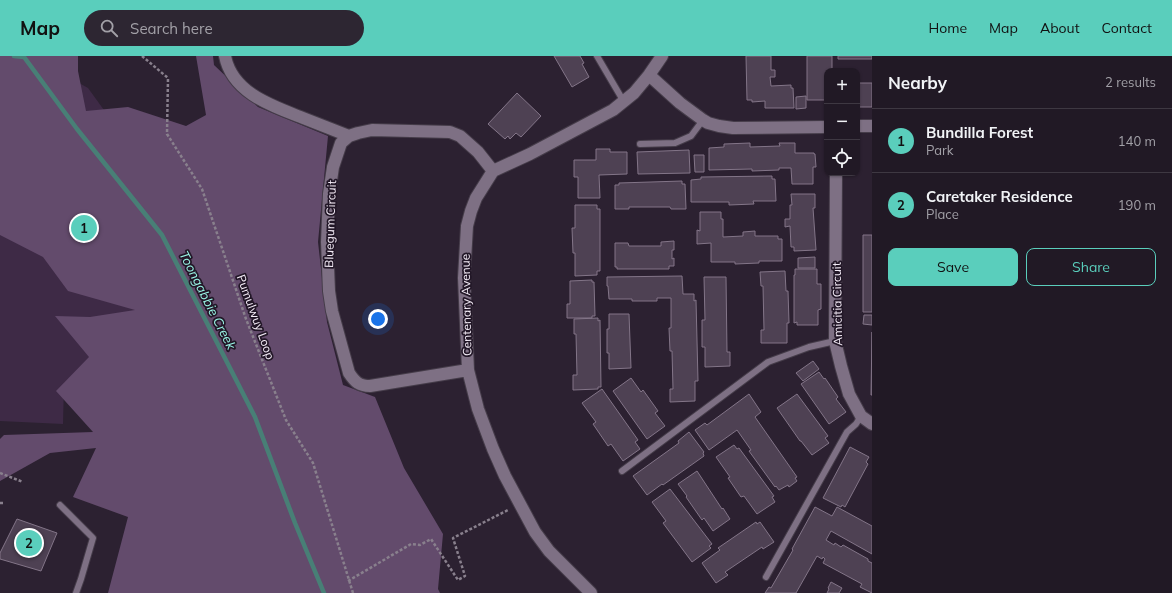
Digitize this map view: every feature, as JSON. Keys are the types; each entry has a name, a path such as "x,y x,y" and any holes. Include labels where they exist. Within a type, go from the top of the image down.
{"street":[{"path":"225,56 226,63 234,78 246,90 276,108 349,136 372,130 450,132 460,136 478,152 493,172 613,110 634,93 662,56"},
{"path":"649,75 680,103 703,120 718,126 733,128 824,127"},
{"path":"860,126 872,126"},
{"name":"Bluegum Circuit","path":"349,136 341,143 334,167 329,194 327,242 329,291 332,311 348,374 362,386 370,386 468,370"},
{"name":"Centenary Avenue","path":"493,172 476,198 467,226 464,278 468,370 478,409 493,449 519,504 535,532 549,551 591,593"},
{"name":"Amicitia Circuit","path":"836,176 835,341 849,394 861,416 872,424"}],"lane":[{"path":"597,56 624,102"},
{"path":"640,144 679,142 692,136 703,120"},
{"path":"622,471 768,362 808,347 835,341"},
{"path":"766,577 847,432 856,424 861,416"},
{"path":"60,505 93,538 76,593"}],"path":[{"name":"Pumulwuy Loop","path":"142,56 168,78 167,134 202,189 246,319 286,420 313,463 348,581 353,593"},
{"path":"0,473 24,482"},
{"path":"348,581 411,544 420,546 431,539 458,580 465,576 453,538 519,504"}],"shaded area":[{"path":"0,56 56,70 88,88 130,146 195,269 64,383 63,424 0,421"},
{"path":"0,56 78,56 78,71 86,111 128,107 186,126 206,115 196,56 213,56 214,65 258,107 328,136 318,242 327,322 343,385 375,397 404,468 443,534 438,589 440,593 108,593 128,517 73,497 96,448 50,453 0,481 0,439 4,435 93,432 56,391 89,357 55,316 90,317 135,310 68,291 43,257 0,235"}],"building":[{"path":"554,56 580,56 584,63 582,64 589,77 572,87"},
{"path":"746,56 771,56 771,70 775,70 775,77 770,77 771,86 791,85 791,88 793,88 794,108 765,108 765,101 752,102 752,100 747,100"},
{"path":"807,56 832,56 832,68 824,68 824,100 807,100"},
{"path":"838,56 872,56 872,59 838,59"},
{"path":"860,83 872,83 872,107 860,107"},
{"path":"517,93 541,116 521,137 516,133 510,139 508,136 505,139 488,124"},
{"path":"806,96 806,108 796,109 796,97"},
{"path":"750,143 750,147 780,146 779,143 795,143 795,153 814,153 816,167 813,167 813,184 792,184 791,168 752,171 752,169 709,170 709,148 724,147 724,144"},
{"path":"596,149 610,149 610,152 627,152 627,174 599,175 600,198 578,198 578,177 574,177 574,160 596,160"},
{"path":"689,150 690,173 638,174 637,152"},
{"path":"694,155 704,155 704,172 695,172"},
{"path":"772,176 772,179 775,179 776,201 753,201 754,204 729,205 729,202 691,202 691,180 701,179 701,177"},
{"path":"682,181 682,184 685,184 686,209 671,209 670,207 629,207 629,209 615,209 615,185 619,185 619,183"},
{"path":"791,194 815,194 815,208 813,208 816,250 794,251 794,247 791,247 790,226 785,227 785,219 790,219 790,205 792,205"},
{"path":"575,205 597,205 597,209 600,209 600,271 597,271 597,275 575,276 575,253 573,253 572,228 575,228"},
{"path":"700,212 721,212 721,219 723,219 723,237 743,236 743,232 755,231 755,236 778,236 778,239 782,239 782,261 759,261 759,263 735,264 735,262 711,262 711,243 697,244 697,230 700,231"},
{"path":"863,235 872,235 872,312 863,312"},
{"path":"674,241 672,259 674,258 674,266 669,266 669,269 617,269 617,267 615,267 615,243 628,243 629,246 661,246 661,242"},
{"path":"815,257 815,268 798,268 798,258"},
{"path":"795,269 817,269 817,284 821,284 821,309 818,310 818,325 797,325 797,322 794,323"},
{"path":"785,271 786,291 788,291 789,323 787,323 787,343 761,343 761,330 764,330 763,286 761,286 760,272"},
{"path":"682,276 683,294 694,294 694,301 696,300 698,381 695,381 695,401 670,402 670,389 673,389 672,351 670,351 669,328 671,328 671,298 657,298 657,301 609,299 607,277"},
{"path":"704,277 726,277 727,352 730,352 730,366 705,367 705,347 702,347 702,320 705,320"},
{"path":"592,280 592,282 594,282 595,316 592,316 592,318 567,318 567,304 570,304 570,281"},
{"path":"609,314 629,314 631,368 609,369 607,329 609,329"},
{"path":"864,315 872,315 872,325 863,324"},
{"path":"598,318 598,321 600,320 601,387 598,387 598,389 573,390 573,375 577,375 574,319"},
{"path":"872,332 872,395 871,395"},
{"path":"813,361 819,369 803,381 796,373"},
{"path":"819,372 838,397 836,399 846,412 829,424 801,384"},
{"path":"631,378 641,392 643,390 658,411 655,413 665,426 647,439 613,391"},
{"path":"602,389 638,440 635,442 640,449 623,461 611,444 608,446 593,424 596,422 582,403"},
{"path":"749,394 761,412 755,417 797,477 795,478 797,481 789,487 788,485 779,490 776,486 775,487 749,451 751,450 737,430 709,450 695,430 705,423 707,425"},
{"path":"797,394 828,436 825,438 829,443 812,455 800,441 777,408"},
{"path":"689,432 704,452 704,456 647,495 633,476 679,443 678,441"},
{"path":"734,445 737,449 739,448 774,496 772,497 775,502 757,514 744,496 741,497 728,478 730,477 716,457"},
{"path":"850,447 869,457 866,462 868,464 845,507 842,505 841,507 823,498"},
{"path":"697,471 730,519 713,531 704,518 702,520 678,484"},
{"path":"670,489 712,544 709,546 711,548 692,562 663,523 666,521 652,502"},
{"path":"815,507 832,516 837,507 872,526 872,554 831,531 826,540 834,545 835,543 841,547 843,545 868,559 868,561 872,563 872,593 860,587 862,584 823,563 825,559 823,557 822,559 817,556 796,593 765,593 769,587 771,588"},
{"path":"17,519 57,533 41,571 0,559 0,553"},
{"path":"756,522 757,524 760,522 774,542 763,549 762,547 725,572 728,575 716,583 702,563 720,550 718,548"},
{"path":"831,582 842,588 839,593 827,593"}],"waterway":[{"name":"Toongabbie Creek","path":"14,56 24,57 77,129 162,235 255,417 295,523 324,593"}],"place":[{"name":"Bundilla Forest","path":"84,228"},
{"name":"Caretaker Residence","path":"29,543"}]}
